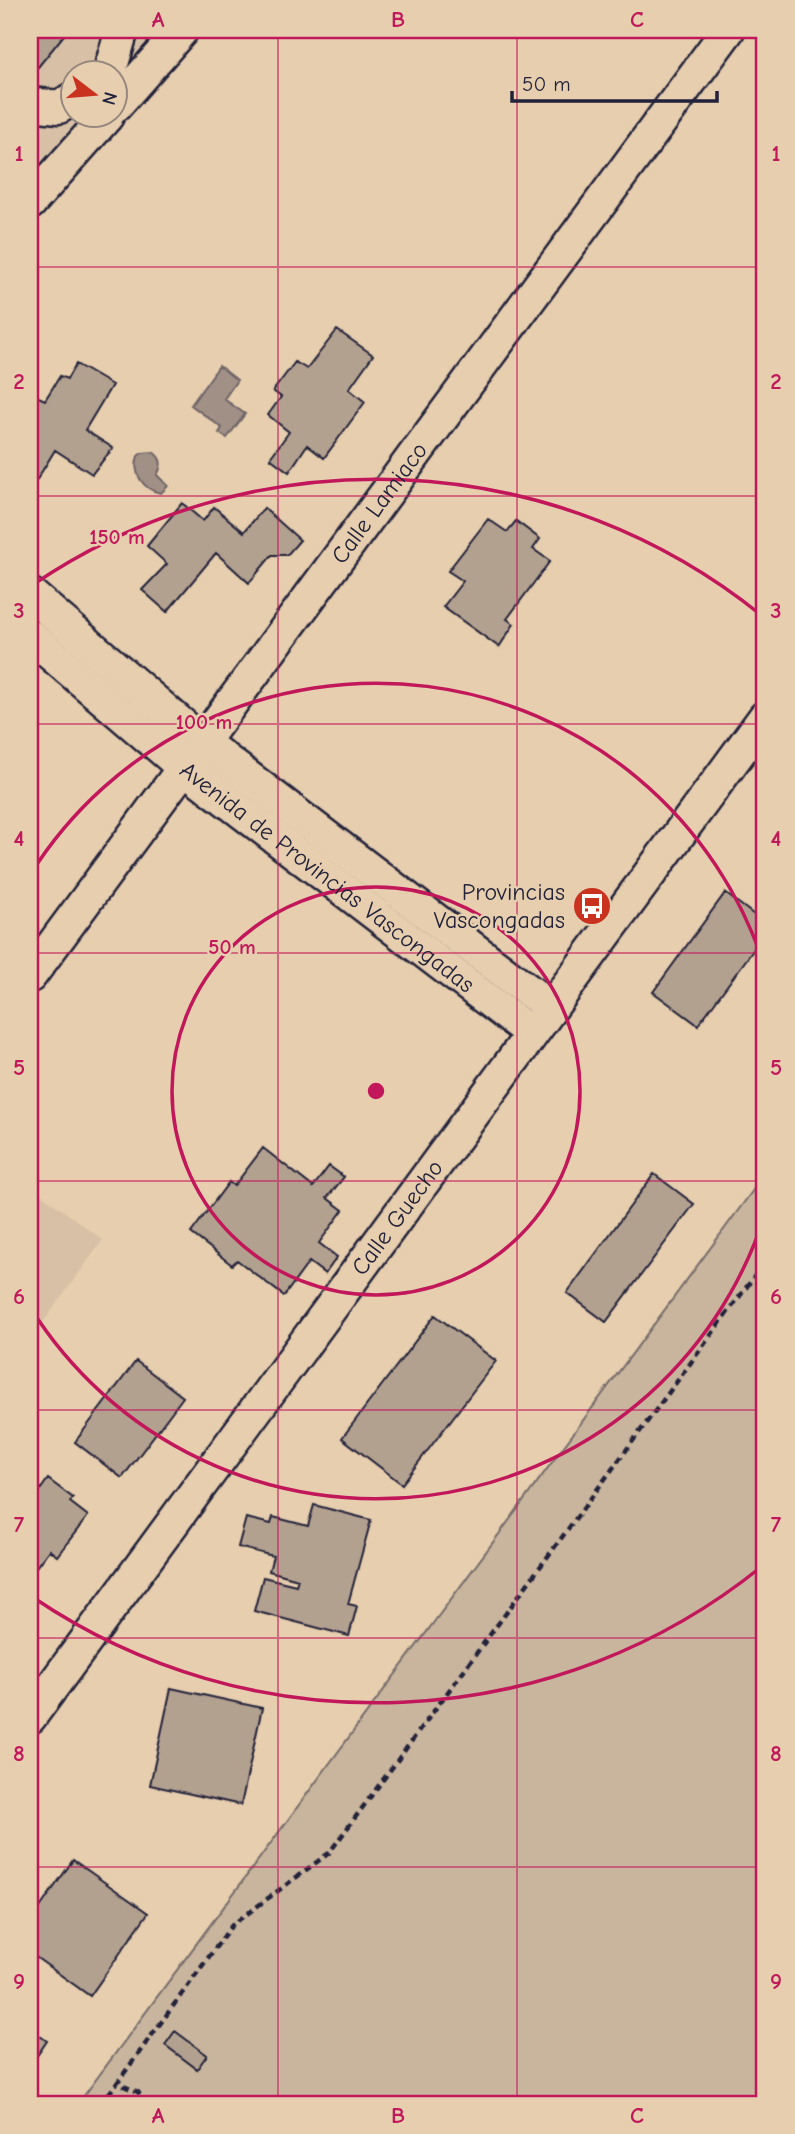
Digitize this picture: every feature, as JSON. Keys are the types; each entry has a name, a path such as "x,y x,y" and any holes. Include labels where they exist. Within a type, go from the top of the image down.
{"street":[{"path":"119,60 122,30"},
{"path":"130,77 182,30"},
{"name":"Calle Lamiaco","path":"30,976 728,30"},
{"path":"30,104 60,106"},
{"path":"30,204 95,130"},
{"name":"Avenida de Provincias Vascongadas","path":"30,594 202,742 551,1008"},
{"name":"Avenida de Provincias Vascongadas","path":"30,636 183,767 531,1033"},
{"name":"Calle Guecho","path":"30,1717 765,717"}],"path":[{"path":"101,2104 232,1925 329,1853 765,1262"},
{"path":"117,2083 138,2092 147,2104"}],"shaded area":[{"path":"30,30 168,30 130,73 130,60 60,60 60,130 80,130 30,186"},
{"path":"219,366 237,380 224,399 245,414 227,438 219,433 222,428 191,405"},
{"path":"153,452 161,463 157,475 168,486 161,493 140,480 137,469 138,456"},
{"path":"765,1174 765,2104 78,2104"},
{"path":"30,1186 103,1240 30,1340"}],"building":[{"path":"30,30 68,30 34,72 30,69"},
{"path":"337,330 373,355 349,389 365,402 324,458 307,445 289,472 270,458 289,432 268,415 281,397 273,391 295,362 307,369"},
{"path":"76,364 112,385 85,430 113,448 92,474 55,450 30,491 30,398 32,394 45,400 60,376 67,379"},
{"path":"182,503 203,521 214,507 244,532 264,508 300,540 287,555 272,555 249,583 216,553 167,612 142,590 167,564 147,546"},
{"path":"488,519 507,532 516,521 540,539 533,549 550,561 507,619 514,624 499,647 443,607 463,581 448,571"},
{"path":"725,893 765,923 765,934 698,1025 653,992"},
{"path":"263,1148 313,1187 329,1166 344,1177 327,1198 343,1210 319,1243 337,1257 325,1274 309,1262 284,1296 237,1260 232,1265 191,1233 229,1182 234,1186"},
{"path":"654,1174 694,1204 606,1322 567,1293"},
{"path":"435,1315 496,1361 402,1484 342,1438"},
{"path":"136,1361 183,1397 122,1478 75,1442"},
{"path":"48,1479 73,1498 70,1502 88,1516 57,1556 49,1550 30,1575 30,1494 35,1497"},
{"path":"314,1505 371,1520 348,1604 357,1606 349,1636 254,1611 263,1577 296,1585 298,1579 269,1571 273,1556 238,1547 246,1518 271,1524 273,1517 308,1526"},
{"path":"171,1688 262,1708 241,1805 150,1785"},
{"path":"73,1860 148,1913 90,1996 30,1953 30,1922"},
{"path":"30,2029 47,2041 30,2066"},
{"path":"175,2031 207,2055 197,2069 165,2045"}],"place":[{"name":"Provincias Vascongadas","path":"592,906"}]}
